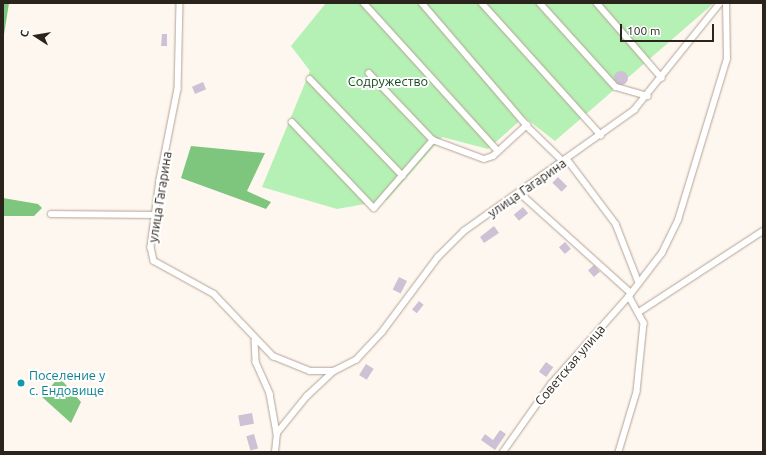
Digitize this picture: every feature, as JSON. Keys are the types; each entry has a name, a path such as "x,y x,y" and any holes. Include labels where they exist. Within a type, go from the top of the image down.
{"street":[{"name":"улица Гагарина","path":"180,3 178,89 155,215 151,247 154,261 214,294 255,341 272,356 310,371 334,371"},
{"path":"364,3 498,151"},
{"path":"422,3 527,125 566,161 616,224 639,283"},
{"path":"482,3 601,136"},
{"path":"540,3 616,87 648,96"},
{"path":"597,3 662,78"},
{"name":"улица Гагарина","path":"277,433 307,396 334,371 361,355 438,257 464,231 601,136 648,96 719,3"},
{"name":"Советская улица","path":"503,452 551,384 630,294 662,253 688,187 727,59 726,3"},
{"path":"369,73 433,140 484,159 498,151 527,125"},
{"path":"310,79 403,176"},
{"path":"292,122 374,208 433,140"},
{"path":"520,192 630,294 644,323 637,392 619,452"},
{"path":"51,214 155,215"},
{"path":"639,312 763,231"},
{"path":"255,341 256,362 270,394 277,433 275,452"}],"green space":[{"path":"3,3 9,3 3,41"},
{"name":"Содружество","path":"326,3 714,3 555,141 524,117 488,149 442,137 387,200 337,209 262,187 310,71 291,46"},
{"path":"191,146 265,153 247,191 271,202 266,209 181,178"},
{"path":"3,198 38,204 42,208 34,216 3,216"},
{"path":"59,377 81,402 71,423 42,397"}],"building":[{"path":"162,34 167,34 167,46 161,46"},
{"path":"621,71 626,73 628,78 626,83 621,85 616,83 614,78 616,73"},
{"path":"203,82 206,89 195,94 192,87"},
{"path":"558,177 567,186 562,192 552,183"},
{"path":"523,207 528,213 519,221 514,215"},
{"path":"494,226 499,233 484,243 480,237"},
{"path":"565,242 571,249 565,254 559,247"},
{"path":"594,265 600,272 594,277 588,270"},
{"path":"399,277 407,281 401,294 393,289"},
{"path":"419,301 424,305 417,313 412,310"},
{"path":"546,362 553,367 546,377 539,372"},
{"path":"366,364 374,369 367,380 359,375"},
{"path":"252,413 254,424 240,426 238,415"},
{"path":"500,430 506,434 495,450 481,440 485,434 493,440"},
{"path":"254,434 258,448 250,451 246,436"}],"place":[{"name":"Поселение у с. Ендовище","path":"21,383"}]}
